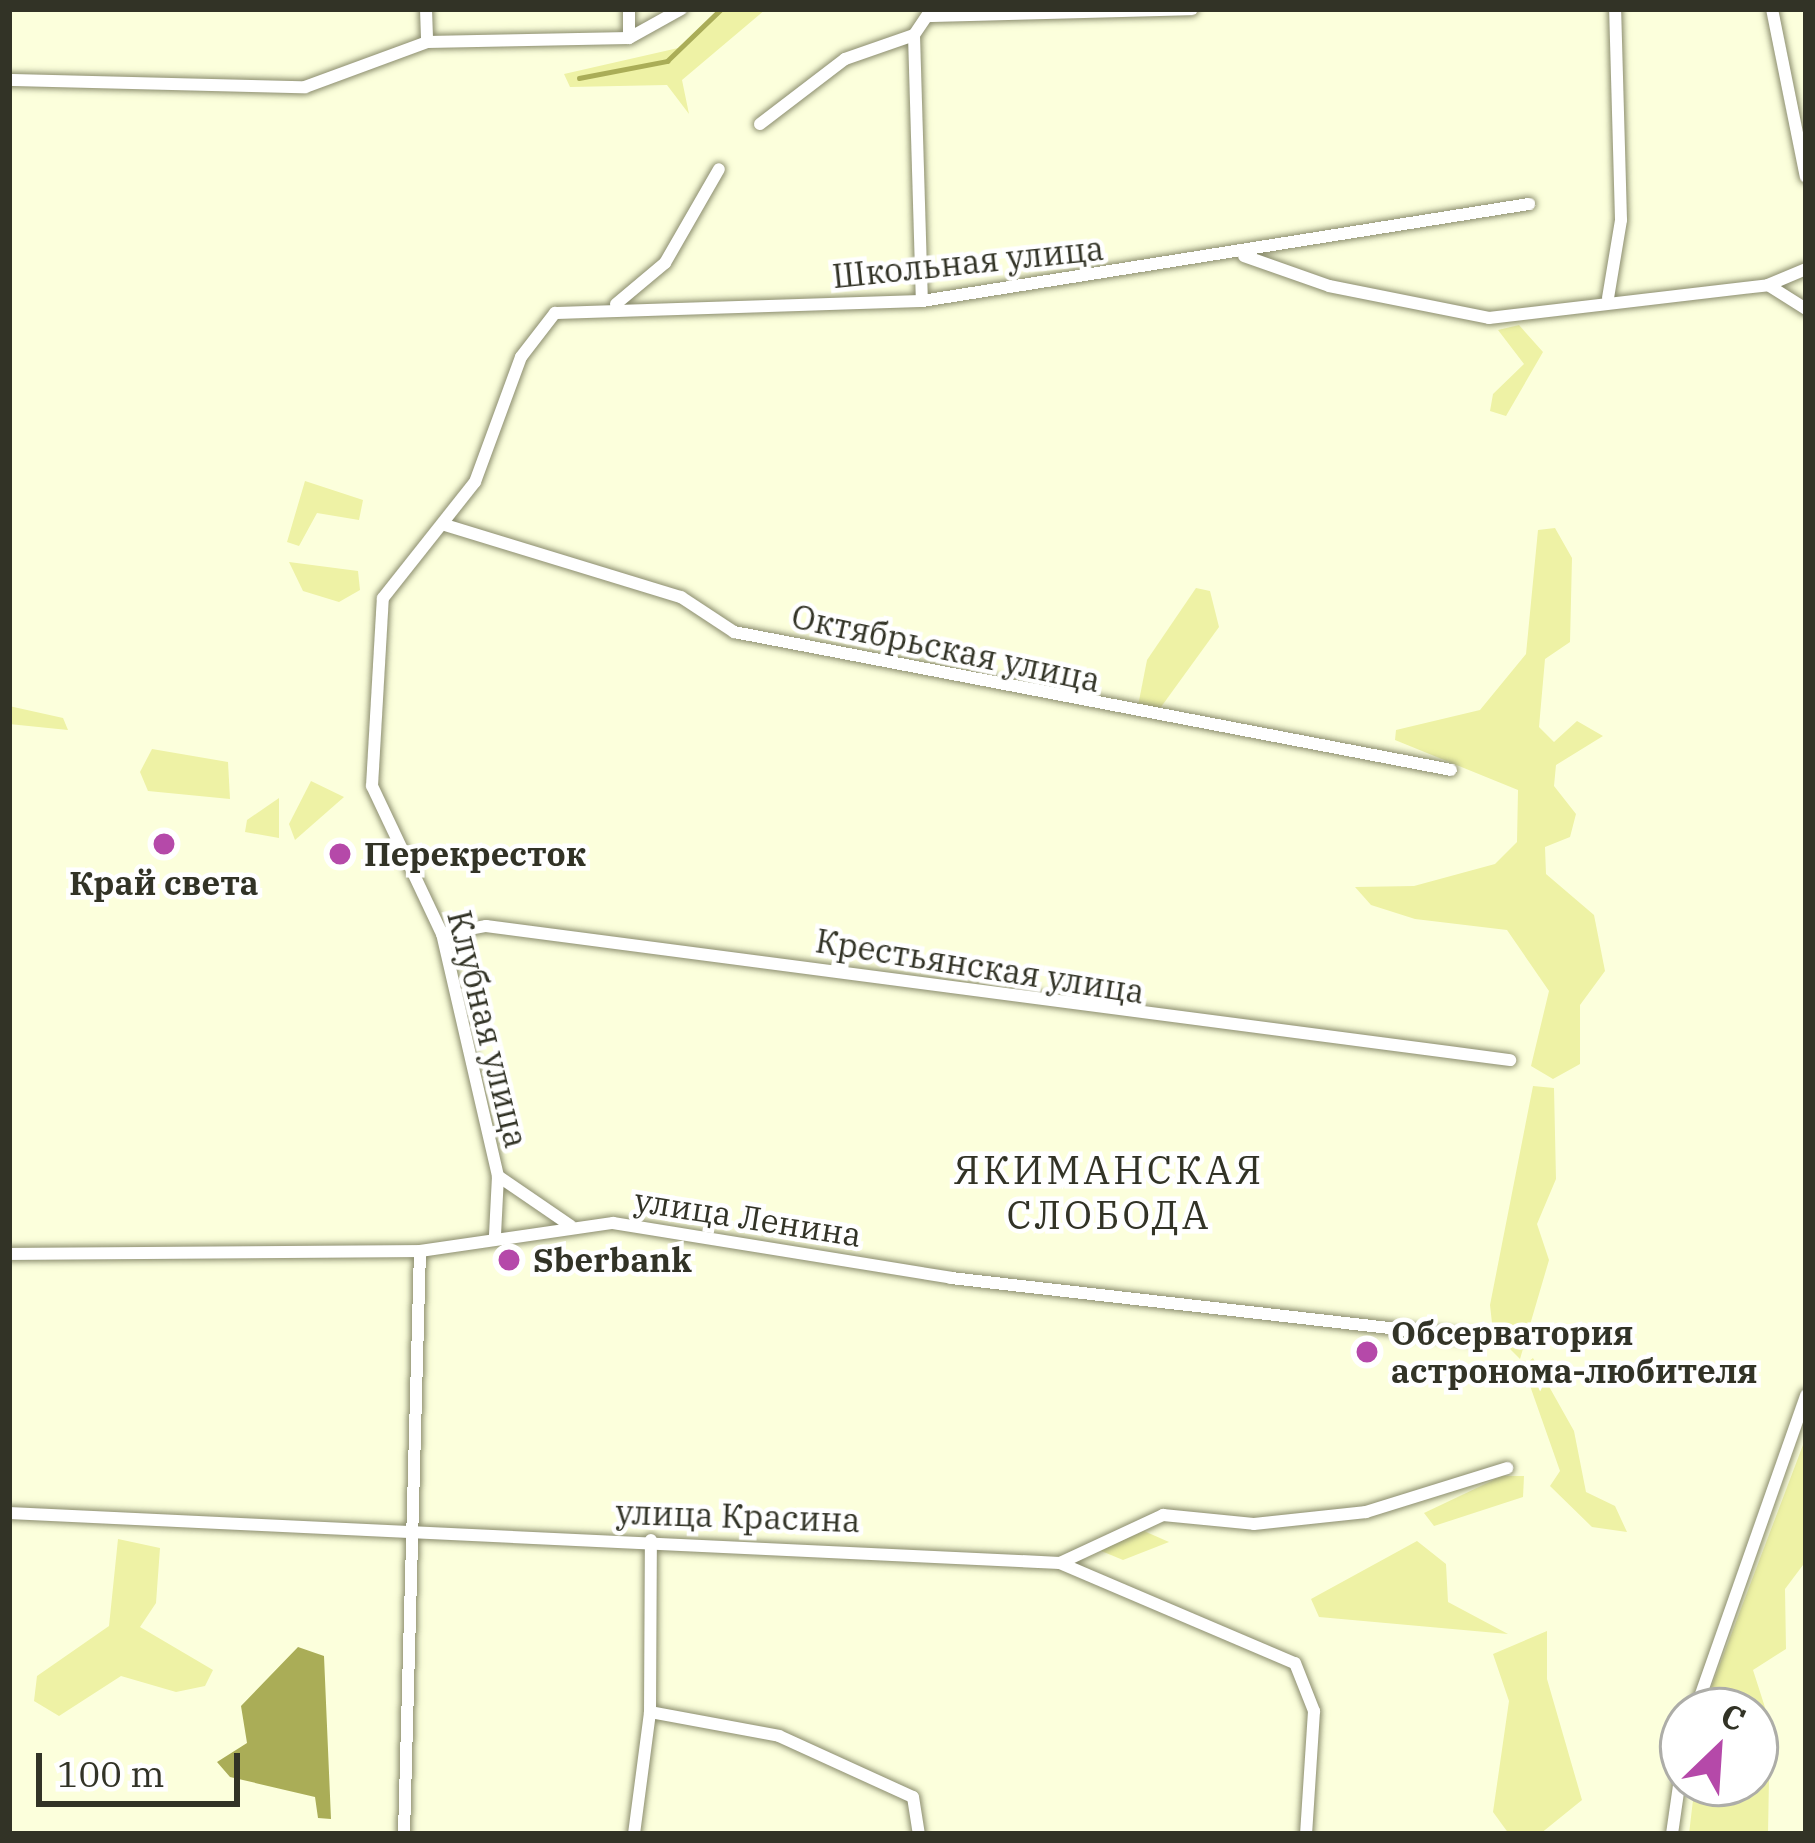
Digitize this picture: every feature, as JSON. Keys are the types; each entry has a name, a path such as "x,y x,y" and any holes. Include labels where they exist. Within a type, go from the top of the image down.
{"street":[{"path":"426,9 427,42"},
{"path":"628,38 629,9"},
{"path":"9,80 305,87 427,42 628,38 681,9"},
{"path":"760,124 845,59 914,35 930,12 1192,9"},
{"path":"1608,298 1622,220 1615,9"},
{"path":"1772,9 1806,177"},
{"path":"914,35 922,301"},
{"path":"616,304 664,263 719,169"},
{"name":"Школьная улица","path":"555,313 616,304 922,301 1243,255 1529,204"},
{"name":"Школьная улица","path":"1243,255 1329,286 1489,318 1608,298 1702,301 1768,285 1806,269"},
{"path":"1768,285 1806,309"},
{"name":"Клубная улица","path":"495,1235 498,1175 442,934 372,786 383,598 446,525 475,482 521,357 555,313"},
{"name":"Октябрьская улица","path":"446,525 681,597 734,632 1202,730 1451,770"},
{"name":"Крестьянская улица","path":"442,934 486,926 1510,1060"},
{"name":"Клубная улица","path":"498,1175 572,1227"},
{"name":"улица Ленина","path":"9,1254 420,1252 495,1235 613,1222 951,1279 1477,1338"},
{"path":"404,1834 420,1252"},
{"path":"1703,1687 1806,1395"},
{"name":"улица Красина","path":"1060,1563 1163,1515 1254,1523 1366,1512 1507,1468"},
{"name":"улица Красина","path":"9,1513 1060,1563 1295,1663 1314,1711 1306,1834"},
{"path":"634,1834 650,1712 651,1540"},
{"path":"650,1712 778,1736 913,1797 919,1834"}],"shaded area":[{"path":"722,9 766,9 682,80 689,114 667,85 570,87 564,74 687,46"},
{"path":"1519,325 1543,352 1506,416 1490,411 1493,394 1524,364 1498,330"},
{"path":"305,481 363,500 359,520 317,513 299,546 287,542"},
{"path":"1555,528 1572,558 1570,642 1545,659 1539,727 1554,742 1577,721 1603,736 1556,765 1554,786 1576,814 1570,837 1545,847 1546,874 1594,915 1605,971 1580,1005 1580,1064 1553,1079 1531,1066 1549,991 1507,930 1415,919 1371,905 1355,887 1414,886 1495,864 1517,842 1518,790 1395,740 1396,730 1480,710 1526,654 1538,530"},
{"path":"289,562 358,571 360,590 339,602 303,591"},
{"path":"1196,588 1210,591 1219,627 1161,707 1137,711 1147,660"},
{"path":"9,706 63,718 68,730 9,724"},
{"path":"152,749 228,762 230,799 148,791 140,772"},
{"path":"311,781 344,797 295,840 289,824"},
{"path":"279,798 279,838 245,832 247,820"},
{"path":"1533,1086 1554,1088 1556,1179 1537,1224 1549,1260 1520,1359 1493,1332 1490,1305"},
{"path":"1533,1358 1574,1431 1586,1492 1615,1506 1627,1532 1592,1527 1550,1486 1560,1471 1523,1366"},
{"path":"1806,1437 1806,1561 1785,1589 1786,1649 1753,1670 1758,1687 1711,1687"},
{"path":"1502,1476 1524,1476 1523,1497 1434,1526 1424,1513"},
{"path":"1144,1531 1169,1542 1123,1560 1099,1550"},
{"path":"118,1539 160,1548 156,1603 140,1627 213,1670 205,1686 176,1692 121,1676 59,1716 34,1701 37,1676 109,1626"},
{"path":"1417,1541 1446,1564 1448,1602 1508,1634 1319,1617 1311,1599"},
{"path":"1547,1631 1547,1679 1582,1800 1540,1834 1509,1834 1493,1812 1509,1701 1493,1654"},
{"path":"298,1647 324,1656 331,1819 318,1818 315,1797 230,1777 217,1762 247,1743 241,1706"},
{"path":"1692,1807 1768,1807 1768,1834 1689,1834"}],"waterway":[{"path":"579,78 667,61 721,9"}],"place":[{"name":"Край света","path":"164,844"},
{"name":"Перекресток","path":"340,854"},
{"name":"Sberbank","path":"509,1260"},
{"name":"Обсерватория астронома-любителя","path":"1367,1352"}],"district":[{"name":"ЯКИМАНСКАЯ СЛОБОДА","path":"1109,1194"}]}
